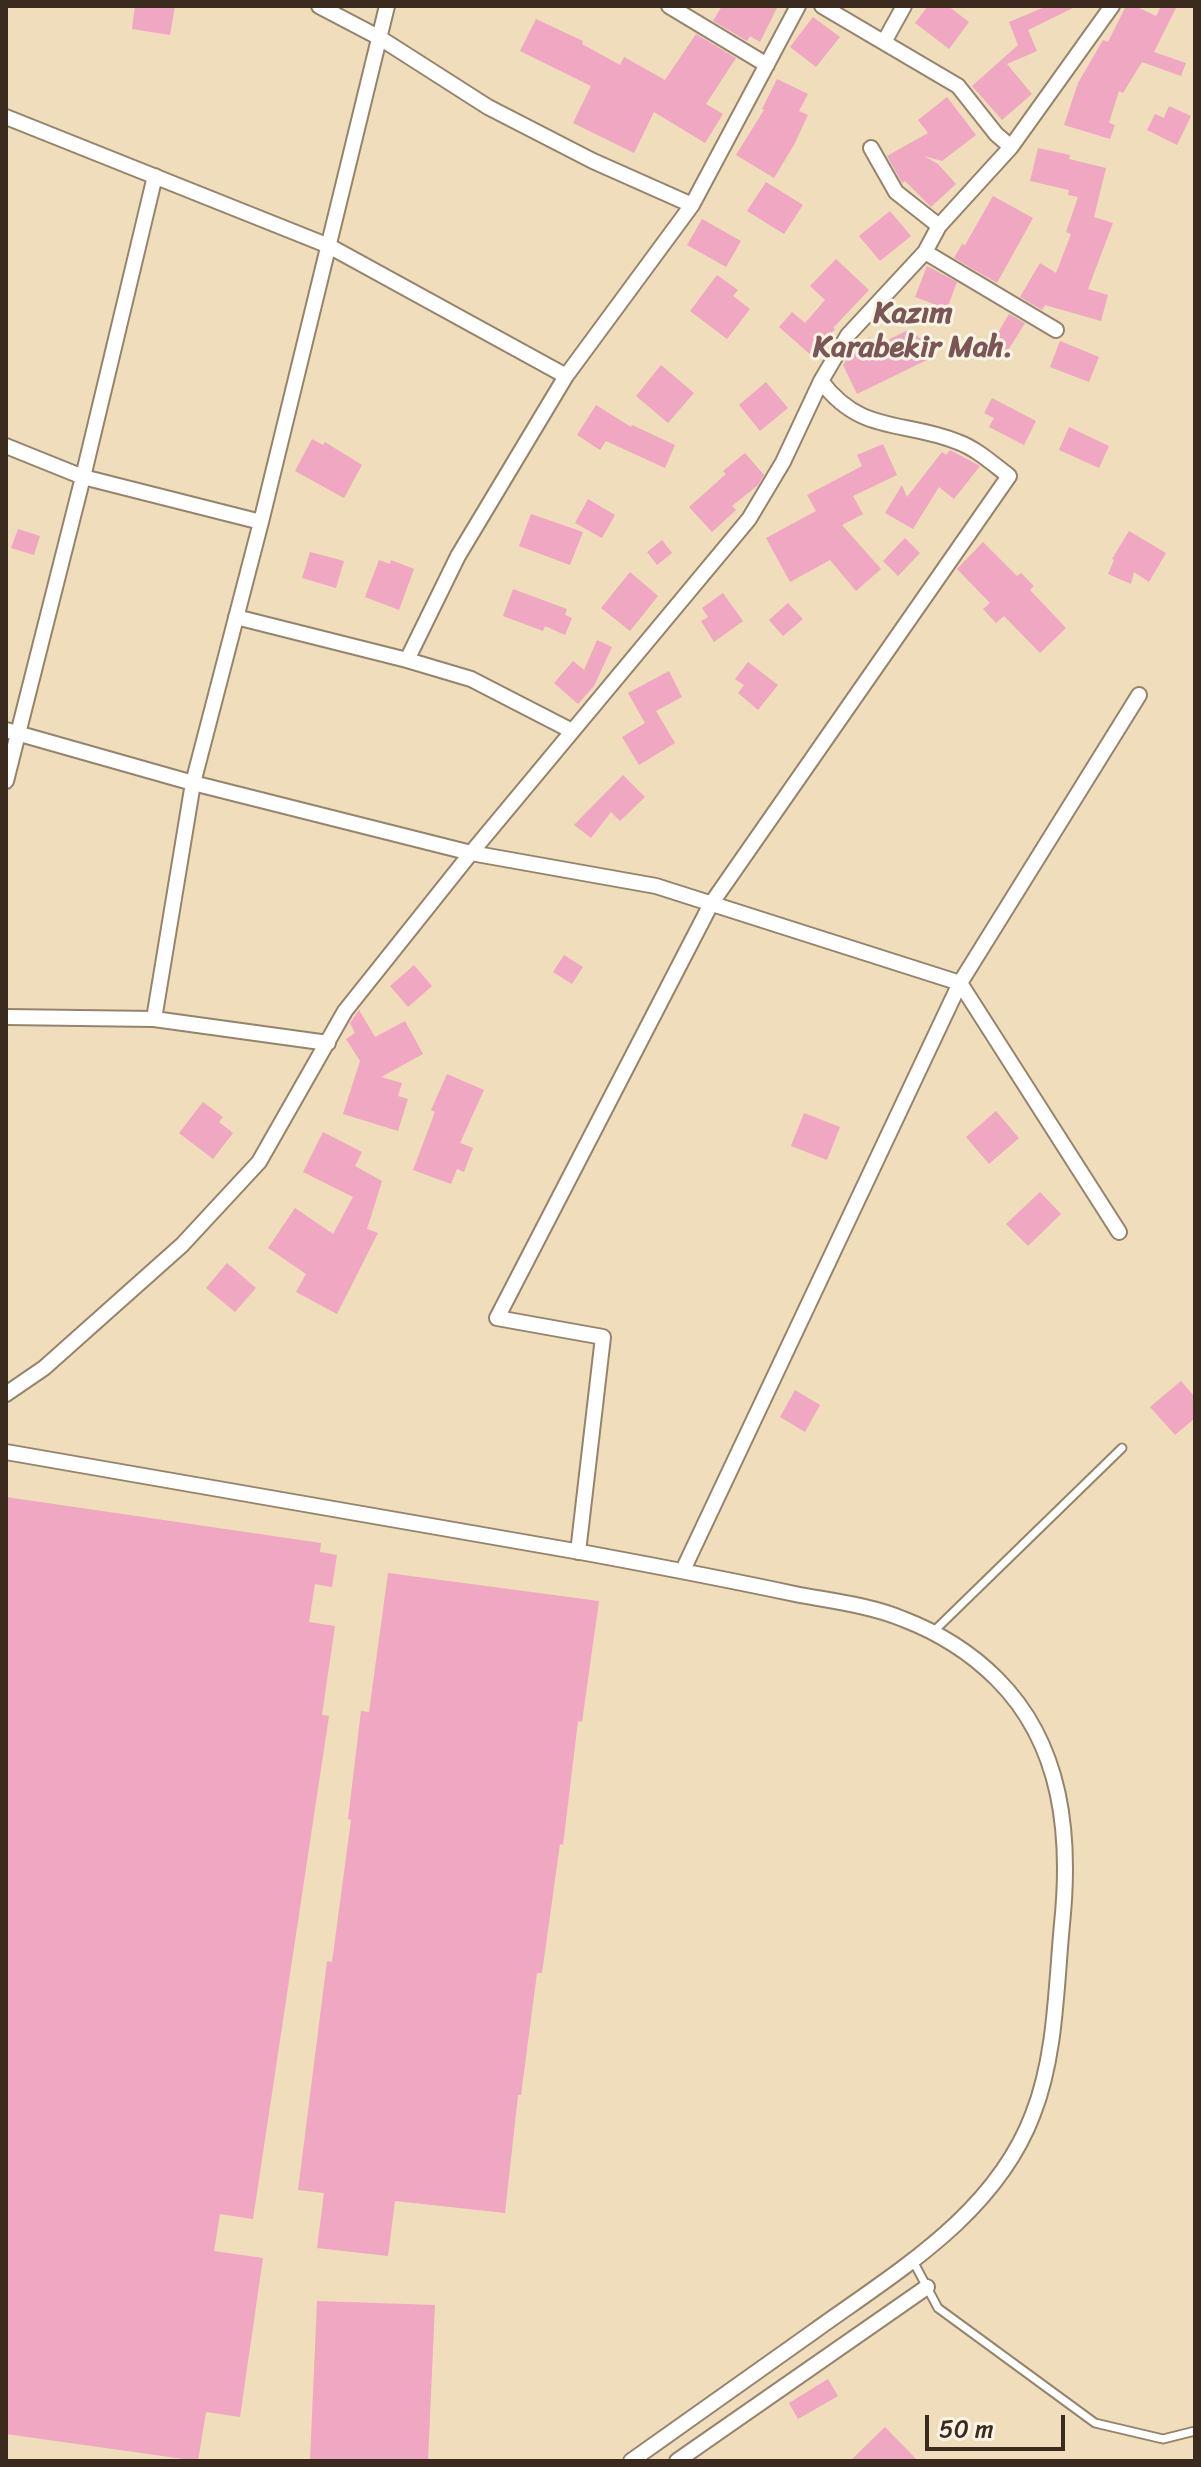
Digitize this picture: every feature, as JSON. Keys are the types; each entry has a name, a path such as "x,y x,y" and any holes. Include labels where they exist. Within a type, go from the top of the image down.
{"street":[{"path":"319,6 380,38 488,107 593,161 692,205"},
{"path":"154,1019 193,783 261,522 387,6"},
{"path":"669,6 767,65"},
{"path":"407,660 458,556 566,376 692,205 798,6"},
{"path":"822,6 958,86 996,134 1011,147"},
{"path":"884,42 904,6"},
{"path":"6,1394 44,1368 182,1245 259,1162 345,1011 471,853 749,519 783,462 821,381 848,335 925,252 939,226 1011,147 1112,6"},
{"path":"6,117 329,246 566,376"},
{"path":"871,148 896,192 939,226"},
{"path":"6,781 12,732 83,477 155,176"},
{"path":"925,252 1056,330"},
{"path":"578,1552 603,1337 497,1318 711,904 1009,476 974,449 957,441 862,417 839,402 821,381"},
{"path":"6,446 83,477 261,522"},
{"path":"236,617 471,679 572,731"},
{"path":"683,1570 960,983 1139,695"},
{"path":"12,732 193,783 471,853 656,886 960,983 1119,1232"},
{"path":"6,1017 154,1019 328,1043"},
{"path":"6,1452 683,1570 871,1608 933,1632 966,1653 995,1677 1035,1730 1051,1765 1062,1805 1067,1878 1050,2050 1043,2084 1020,2145 998,2179 971,2211 913,2261 631,2461"},
{"path":"664,2438 678,2460 927,2287"}],"lane":[{"path":"933,1632 1122,1448"},
{"path":"913,2261 938,2308 1095,2423 1163,2439 1195,2431"}],"building":[{"path":"135,6 175,6 170,35 132,29"},
{"path":"722,6 778,6 760,42 750,36 747,41 713,21"},
{"path":"928,6 948,6 969,22 949,49 915,23"},
{"path":"1047,6 1075,7 1028,30 1037,51 1007,64 1032,94 1002,120 972,86 1018,45 1009,22"},
{"path":"1126,6 1135,6 1156,16 1161,6 1177,6 1154,52 1186,63 1181,76 1142,62 1123,93 1119,91 1109,123 1115,125 1110,139 1064,125 1078,83 1103,40 1108,42"},
{"path":"813,17 840,37 816,67 790,47"},
{"path":"536,19 583,41 582,44 620,65 624,57 665,80 696,34 736,58 706,104 723,114 705,143 654,112 634,153 573,123 591,86 520,51"},
{"path":"777,79 808,94 799,111 808,115 774,178 736,155 764,110"},
{"path":"947,97 976,135 942,161 924,156 938,164 956,184 931,207 905,181 902,183 887,156 928,133 918,120"},
{"path":"1169,106 1191,116 1177,145 1147,130 1155,114 1164,118"},
{"path":"1038,148 1106,168 1094,217 1113,223 1088,289 1108,295 1101,321 1045,305 1042,310 1020,297 1040,263 1056,273 1071,234 1066,232 1078,197 1068,195 1069,190 1030,181"},
{"path":"766,182 803,205 784,234 747,211"},
{"path":"993,196 1033,218 997,283 954,258"},
{"path":"890,211 911,236 880,261 859,236"},
{"path":"702,219 741,241 726,267 687,245"},
{"path":"836,259 869,290 833,328 812,356 779,327 792,312 805,323 825,300 810,286"},
{"path":"927,266 957,282 947,309 915,297"},
{"path":"717,275 738,290 733,296 750,309 727,339 690,311"},
{"path":"1009,314 1025,323 1007,352 992,343"},
{"path":"910,329 937,355 857,394 843,365 855,345 870,337 874,347"},
{"path":"1060,341 1099,357 1089,382 1050,367"},
{"path":"661,365 694,393 668,423 636,396"},
{"path":"766,382 788,408 760,431 739,405"},
{"path":"992,398 1036,421 1024,445 989,427 994,418 984,413"},
{"path":"596,405 631,427 675,445 665,468 606,441 600,450 577,435"},
{"path":"1069,427 1109,446 1099,468 1059,450"},
{"path":"312,439 323,445 325,442 362,465 344,498 295,471"},
{"path":"883,444 897,475 853,496 863,514 842,525 881,569 856,591 830,560 790,582 766,538 816,511 807,495 862,466 857,455"},
{"path":"950,450 980,466 954,499 939,487 913,529 885,513 902,485 907,497 942,452 946,455"},
{"path":"745,453 764,475 758,485 732,506 736,510 712,532 689,507"},
{"path":"588,499 615,515 602,538 575,523"},
{"path":"531,514 583,532 570,565 519,546"},
{"path":"18,529 40,536 34,555 11,548"},
{"path":"1129,531 1166,553 1149,582 1134,572 1131,584 1108,574 1112,559"},
{"path":"905,538 920,553 898,576 883,561"},
{"path":"662,540 672,553 657,565 647,552"},
{"path":"983,542 1017,576 1021,573 1034,586 1030,590 1066,628 1040,653 1004,616 996,623 983,609 990,603 957,569"},
{"path":"310,552 344,561 336,588 302,578"},
{"path":"379,560 390,564 391,560 414,569 399,610 365,597"},
{"path":"630,572 658,596 630,631 601,608"},
{"path":"513,589 567,609 565,615 572,618 565,635 545,626 543,631 503,616"},
{"path":"723,593 743,621 714,642 701,621 708,617 702,608"},
{"path":"788,603 803,619 783,636 769,620"},
{"path":"597,640 612,647 594,686 578,704 554,683 573,661 584,670"},
{"path":"748,662 778,685 758,710 738,693 744,685 735,679"},
{"path":"669,671 682,697 656,711 675,743 639,765 622,737 645,723 628,693"},
{"path":"623,775 645,797 620,821 611,812 591,838 574,825"},
{"path":"564,955 583,967 572,984 553,972"},
{"path":"414,965 432,986 408,1007 390,986"},
{"path":"359,1010 375,1037 405,1021 423,1054 381,1077 402,1083 398,1096 408,1099 398,1131 343,1114 360,1061 346,1039 355,1033 350,1023"},
{"path":"447,1074 484,1090 460,1143 473,1148 464,1172 457,1169 451,1184 413,1170 435,1112 431,1110"},
{"path":"203,1102 223,1117 219,1122 233,1133 213,1159 179,1133"},
{"path":"996,1111 1019,1138 989,1164 966,1137"},
{"path":"804,1113 840,1127 827,1160 791,1146"},
{"path":"323,1132 362,1152 355,1166 382,1181 367,1229 378,1233 337,1314 296,1292 306,1274 268,1248 295,1208 333,1234 353,1197 303,1172"},
{"path":"1040,1192 1061,1214 1028,1246 1006,1224"},
{"path":"227,1263 256,1288 235,1312 206,1288"},
{"path":"1181,1381 1195,1397 1195,1418 1175,1435 1150,1407"},
{"path":"795,1390 820,1405 805,1432 780,1417"},
{"path":"6,1497 321,1543 320,1552 337,1555 332,1587 315,1584 309,1622 335,1626 322,1715 329,1716 253,2219 220,2214 214,2251 263,2258 240,2417 206,2412 198,2461 6,2434"},
{"path":"388,1573 599,1601 582,1722 578,1721 563,1845 560,1844 542,1973 537,1973 521,2095 518,2095 505,2213 395,2201 388,2256 317,2248 324,2193 298,2190 327,1961 332,1962 351,1820 348,1819 361,1711 369,1712"},
{"path":"317,2301 435,2305 428,2461 310,2461"},
{"path":"828,2379 838,2396 798,2419 789,2403"},
{"path":"885,2427 918,2461 850,2461"}],"district":[{"name":"Kazım Karabekir Mah.","path":"913,331"}]}
